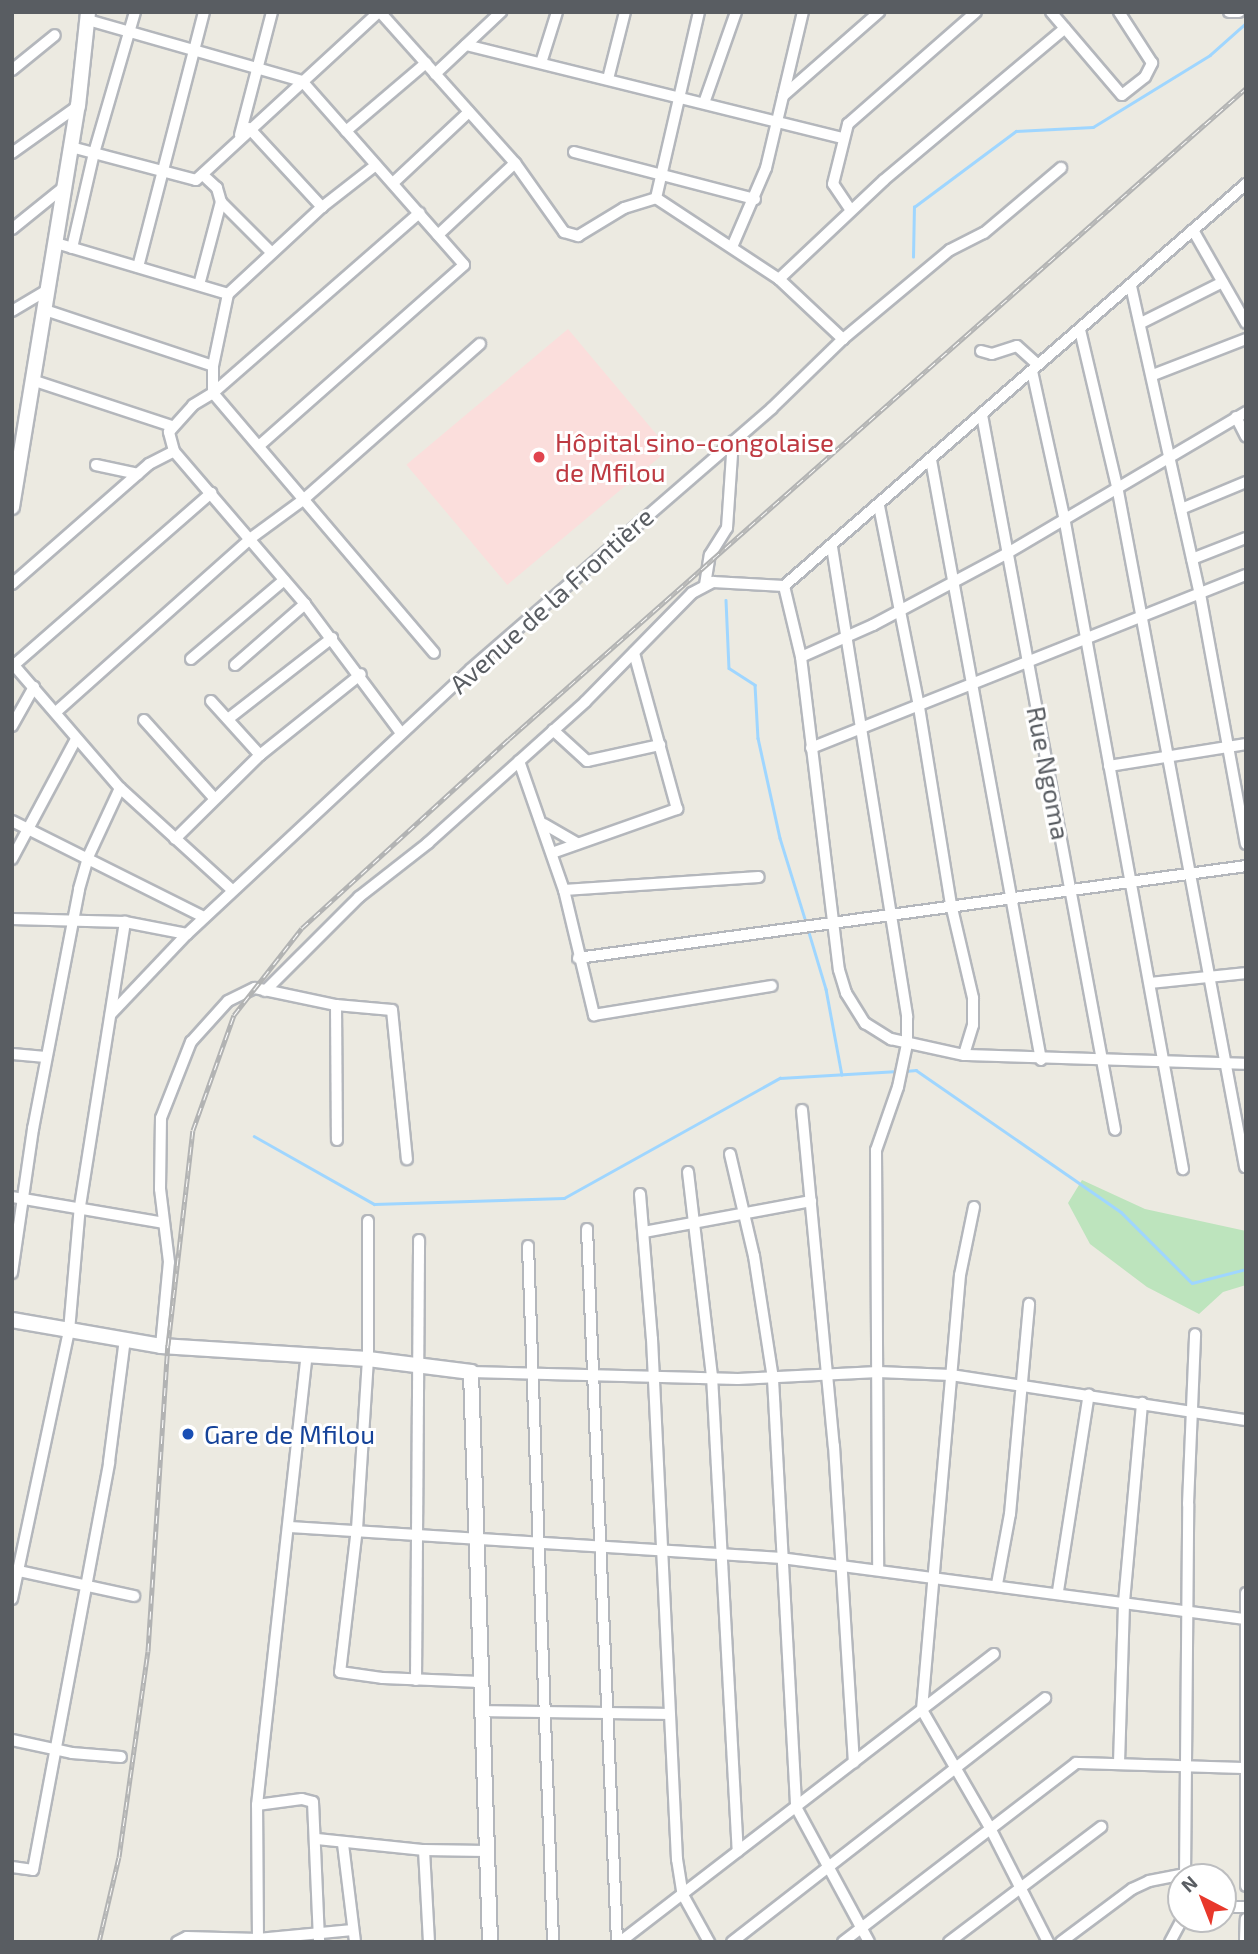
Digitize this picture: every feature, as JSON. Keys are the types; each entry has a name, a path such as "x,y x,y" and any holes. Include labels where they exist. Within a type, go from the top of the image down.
{"street":[{"path":"72,248 94,153 135,12"},
{"path":"138,267 204,12"},
{"path":"240,136 271,16 279,12"},
{"path":"435,74 501,12"},
{"path":"541,63 557,12"},
{"path":"608,79 625,12"},
{"path":"656,198 665,172 677,97 699,12"},
{"path":"704,103 736,12"},
{"path":"732,247 755,199 778,122 803,12"},
{"path":"783,96 879,12"},
{"path":"850,209 832,184 842,138 849,122 976,12"},
{"path":"1051,12 1122,95 1145,77 1152,63 1119,12"},
{"path":"1229,12 1239,12"},
{"path":"71,147 161,174 192,180 204,175 240,136 302,81 386,14 435,74 515,163 570,236 589,230 624,208 656,198"},
{"path":"12,507 16,455 49,289 78,106 88,16 302,81 464,265 260,445"},
{"path":"779,279 850,209 1065,28"},
{"path":"12,70 55,35"},
{"path":"466,45 842,138"},
{"path":"346,131 426,63"},
{"path":"12,153 78,106"},
{"path":"393,183 470,113"},
{"path":"249,128 322,207"},
{"path":"574,152 665,172 755,199"},
{"path":"438,235 515,163"},
{"path":"376,165 322,207 228,294 213,366 213,393 260,445 303,500 434,653"},
{"name":"Avenue de la Frontière","path":"111,1014 232,890 561,588 733,441 843,339 950,250 984,233 1061,168"},
{"path":"204,175 216,188 221,202 271,252"},
{"path":"12,229 64,187"},
{"path":"705,585 784,586 1194,230 1244,190"},
{"path":"656,198 779,279 843,339"},
{"path":"200,285 221,202"},
{"path":"401,733 361,674 251,538 174,451 169,440 172,426 193,405 213,393 419,213"},
{"path":"1194,230 1246,323"},
{"path":"56,243 228,294"},
{"path":"1143,322 1223,282"},
{"path":"1131,286 1143,322 1169,457 1200,594 1246,844"},
{"path":"12,311 49,289"},
{"path":"45,310 213,366"},
{"path":"1080,330 1117,486 1245,1167"},
{"path":"1153,376 1246,339"},
{"path":"56,712 251,538 303,500 480,344"},
{"path":"981,351 992,354 1017,346 1035,368 1183,1169"},
{"path":"33,380 172,426"},
{"name":"Rue Ngoma","path":"982,415 1006,554 1105,1062 1115,1130"},
{"path":"801,656 847,638 1006,554 1064,517 1241,415 1246,437"},
{"path":"264,991 359,897 428,844 553,730 705,585 710,555 727,528 733,441"},
{"path":"12,584 138,474 174,451"},
{"path":"931,460 1041,1060"},
{"path":"96,465 138,474"},
{"path":"1181,509 1246,482"},
{"path":"211,493 13,664 120,788 232,890"},
{"path":"879,506 919,707 951,904 973,998 973,1025 964,1055"},
{"path":"1192,559 1246,538"},
{"path":"832,547 893,916 907,1044 898,1087 876,1150 878,1567"},
{"path":"811,748 974,686 1246,575"},
{"path":"191,659 284,580"},
{"path":"784,586 801,656 839,970 857,1013 877,1032 907,1044 964,1055 1041,1060 1246,1064"},
{"path":"235,665 305,604"},
{"path":"228,719 332,638"},
{"path":"552,853 677,808 634,653"},
{"path":"175,839 260,755 361,674"},
{"path":"12,726 34,687"},
{"path":"211,701 260,755"},
{"path":"144,720 214,799"},
{"path":"553,730 587,761 660,745"},
{"path":"12,859 76,739"},
{"path":"1109,766 1246,744"},
{"path":"519,761 544,824 564,890 578,958 594,1015 772,986"},
{"path":"12,1273 18,1199 88,857 120,788"},
{"path":"12,821 204,917"},
{"path":"544,824 578,844"},
{"path":"578,958 893,916 951,904 1246,866"},
{"path":"564,890 759,877"},
{"path":"12,919 125,922 187,934"},
{"path":"12,1599 15,1570 69,1331 80,1206 125,922"},
{"path":"1150,983 1246,973"},
{"path":"161,1346 169,1262 159,1143 161,1118 191,1042 215,1011 235,996 255,988 336,1005 392,1010 407,1159"},
{"path":"336,1005 337,1140"},
{"path":"12,1054 46,1057"},
{"path":"802,1110 826,1375 854,1762"},
{"path":"730,1154 744,1211 774,1379 781,1558 796,1807 869,1942"},
{"path":"688,1172 697,1222 712,1376 738,1851"},
{"path":"640,1194 662,1549 667,1714 683,1895 709,1942"},
{"path":"18,1199 80,1206 164,1223"},
{"path":"644,1232 744,1211 811,1201"},
{"path":"974,1207 963,1253 951,1375 937,1576 922,1710 990,1828 1048,1942"},
{"path":"368,1220 368,1359 357,1528 340,1672 416,1680 481,1682"},
{"path":"587,1229 597,1376 606,1713 619,1942"},
{"path":"416,1680 419,1240 421,1251"},
{"path":"528,1246 553,1942"},
{"path":"997,1584 1010,1514 1029,1304"},
{"path":"12,1320 161,1346 368,1359 471,1371 774,1379 878,1372 951,1375 1246,1420"},
{"path":"1185,1863 1190,1411 1195,1334"},
{"path":"12,1867 33,1870 116,1421 125,1339"},
{"path":"258,1940 257,1805 291,1527 307,1355"},
{"path":"471,1371 490,1942"},
{"path":"1058,1591 1089,1394"},
{"path":"1119,1763 1124,1602 1142,1403"},
{"path":"291,1527 357,1528 839,1563 1058,1591 1245,1619"},
{"path":"15,1570 134,1596"},
{"path":"1246,1593 1246,1886"},
{"path":"619,1942 994,1654"},
{"path":"732,1942 1045,1698"},
{"path":"482,1711 667,1714"},
{"path":"12,1740 55,1750 121,1757"},
{"path":"843,1942 1076,1763 1245,1768"},
{"path":"257,1805 309,1799 316,1813 319,1939"},
{"path":"949,1942 1101,1827"},
{"path":"317,1839 343,1844 425,1850 486,1851"},
{"path":"177,1942 187,1937 258,1940 354,1936 343,1844"},
{"path":"425,1850 429,1942"},
{"path":"1061,1942 1132,1889 1149,1881 1167,1878"},
{"path":"1245,1942 1246,1919"}],"shaded area":[{"name":"Hôpital sino-congolaise de Mfilou","path":"568,329 669,449 507,585 406,465"}],"green space":[{"path":"1082,1180 1145,1209 1246,1231 1246,1285 1223,1292 1199,1314 1147,1287 1090,1244 1068,1203"}],"waterway":[{"path":"913,257 914,207 1016,131 1093,127 1210,55 1246,23"},
{"path":"726,600 729,668 755,685 758,738 780,838 806,922"},
{"path":"808,929 826,989 842,1075"},
{"path":"905,1071 916,1070 1121,1212 1192,1283 1246,1269"},
{"path":"254,1136 374,1204 564,1198 780,1078 898,1071"}],"railway":[{"path":"99,1942 119,1857 148,1651 168,1345 193,1130 234,1015 302,928 509,739 1246,88"}],"place":[{"name":"Hôpital sino-congolaise de Mfilou","path":"539,457"},
{"name":"Gare de Mfilou","path":"188,1434"}]}
